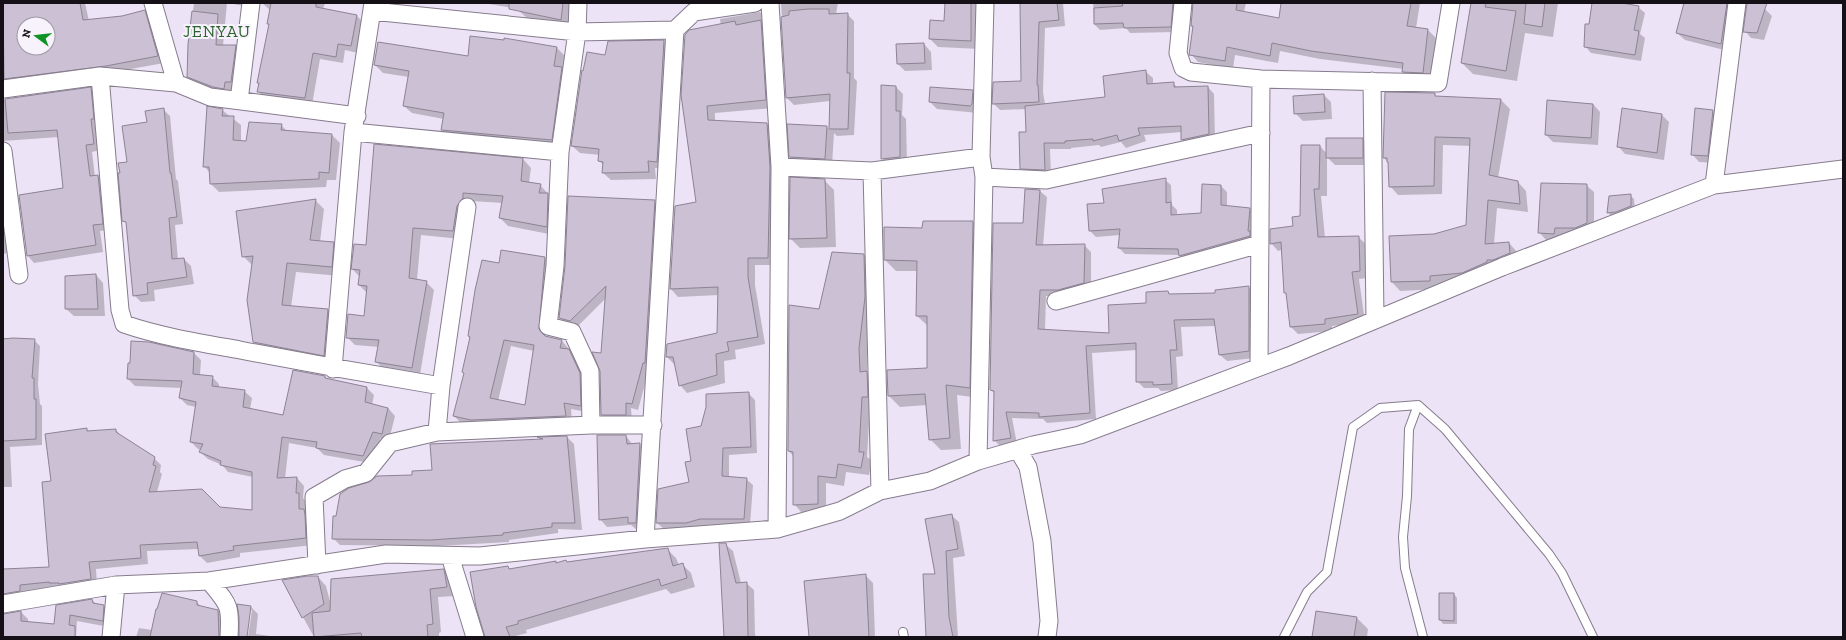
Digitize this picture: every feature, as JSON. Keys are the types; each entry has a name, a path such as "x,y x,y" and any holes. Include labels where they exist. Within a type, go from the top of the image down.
{"street":[{"path":"153,3 176,83"},
{"path":"239,101 251,3"},
{"path":"578,3 577,32 560,152 555,266 548,326 572,332 590,372 591,425"},
{"path":"645,539 653,426 675,30 694,8 755,3"},
{"path":"770,3 780,167 777,529"},
{"path":"978,462 984,177 981,158 985,3"},
{"path":"1183,3 1178,52 1183,68 1191,72 1261,79 1438,83 1451,3"},
{"path":"1714,185 1737,3"},
{"path":"333,368 355,124 373,7 577,32 675,30"},
{"path":"100,76 120,310 124,324 150,332 333,368 441,386"},
{"path":"3,89 100,76 176,83 210,97 239,101 355,124 560,152"},
{"path":"1259,367 1261,79"},
{"path":"1372,81 1375,319"},
{"path":"984,177 1046,180 1261,133"},
{"path":"3,151 19,275"},
{"path":"780,167 872,171 981,158"},
{"path":"3,604 116,585 215,580 266,574 386,554 480,556 645,539 777,529 840,511 880,491 930,481 978,462 1018,450 1080,435 1259,367 1502,267 1714,185 1843,169"},
{"path":"872,171 880,491"},
{"path":"437,432 441,386 467,207"},
{"path":"1056,301 1260,244"},
{"path":"317,565 314,497 345,480 366,473 390,442 437,432 591,425 653,426"},
{"path":"1018,450 1028,467 1042,541 1048,621 1047,637"},
{"path":"450,556 475,637"},
{"path":"215,580 228,603 230,620 229,637"},
{"path":"111,637 116,585"}],"lane":[{"path":"1284,637 1307,592 1327,572 1353,427 1380,408 1418,405 1445,429 1549,554 1562,573 1593,637"},
{"path":"1418,405 1409,429 1407,496 1403,537 1405,568 1423,637"}],"building":[{"path":"3,3 80,3 83,20 122,16 145,10 158,56 106,66 4,79"},
{"path":"271,3 316,3 316,7 357,15 351,46 338,44 336,57 313,53 305,98 257,92 259,83 257,83 269,24 267,24"},
{"path":"509,3 563,3 561,20 509,9"},
{"path":"945,3 971,3 971,41 929,39 930,20 944,21"},
{"path":"1020,3 1057,3 1059,20 1039,22 1037,85 1039,102 992,104 993,82 1021,81"},
{"path":"1122,3 1173,3 1171,27 1124,28 1123,23 1094,24 1094,8 1123,6"},
{"path":"1193,3 1237,3 1236,10 1279,18 1281,3 1411,3 1407,26 1428,29 1423,73 1402,72 1403,63 1311,51 1272,43 1270,56 1227,47 1225,61 1189,55 1193,26 1191,26"},
{"path":"1471,3 1486,3 1485,7 1516,11 1506,71 1461,63"},
{"path":"1526,3 1545,3 1542,27 1524,24"},
{"path":"1592,3 1622,3 1639,6 1634,30 1639,31 1635,55 1584,47 1585,24 1589,24"},
{"path":"1684,3 1727,3 1721,44 1676,33"},
{"path":"1747,3 1767,3 1757,33 1743,32"},
{"path":"829,9 829,14 848,13 847,73 850,73 848,129 829,129 830,94 786,98 781,17 789,15 789,11"},
{"path":"192,11 218,14 216,45 236,45 231,82 225,82 224,89 213,87 187,77 188,44"},
{"path":"761,20 766,100 707,106 708,120 767,123 770,167 768,258 748,258 748,277 758,337 727,342 729,351 716,354 717,375 679,386 673,357 666,357 667,344 717,333 718,287 670,289 675,206 696,202 681,95 685,35 689,30 735,21 736,25"},
{"path":"470,36 504,40 504,38 557,47 554,66 562,67 552,140 441,130 444,113 403,106 409,71 374,65 378,42 468,56"},
{"path":"664,40 657,162 648,161 649,172 602,173 603,162 598,161 599,149 571,146 582,70 583,71 587,52 605,55 608,41"},
{"path":"924,43 925,63 897,64 896,44"},
{"path":"1146,70 1147,84 1174,82 1174,87 1208,86 1209,134 1181,140 1181,126 1138,128 1140,135 1119,141 1117,135 1093,141 1093,139 1065,141 1065,143 1044,143 1045,170 1020,169 1019,132 1026,132 1025,106 1105,97 1103,76"},
{"path":"881,85 896,86 896,111 900,111 900,157 881,159"},
{"path":"91,87 94,119 91,119 94,144 86,145 90,176 98,175 103,224 93,225 96,245 27,256 19,195 63,188 57,130 8,133 5,99"},
{"path":"930,87 973,90 972,104 970,106 929,102"},
{"path":"1385,92 1435,93 1435,96 1501,99 1489,175 1518,181 1520,204 1488,200 1485,244 1509,242 1510,253 1493,260 1487,260 1487,262 1462,273 1430,276 1430,281 1391,282 1389,236 1434,234 1466,225 1470,138 1435,137 1434,186 1389,187 1388,162 1387,158 1383,158"},
{"path":"1324,94 1325,112 1294,114 1293,96"},
{"path":"1547,100 1593,104 1591,138 1545,135"},
{"path":"207,106 223,109 222,116 234,116 233,140 246,141 249,122 282,124 281,130 332,134 329,173 319,172 319,179 210,184 209,167 203,167"},
{"path":"164,108 170,173 177,217 169,218 172,259 184,258 187,277 147,283 148,294 133,296 126,222 122,221 118,173 120,173 118,163 127,162 122,126 147,122 145,111"},
{"path":"1622,108 1662,114 1657,153 1617,147"},
{"path":"1695,108 1713,110 1708,156 1691,155"},
{"path":"787,124 827,126 825,159 789,157"},
{"path":"1326,138 1363,138 1363,158 1326,158"},
{"path":"374,144 523,158 521,181 541,184 539,193 548,193 547,227 499,218 503,196 463,193 463,198 457,206 453,231 413,228 409,278 427,281 412,368 375,362 379,340 346,338 348,314 364,316 367,286 358,285 360,270 351,269 354,244 366,245"},
{"path":"1301,145 1320,145 1319,189 1314,189 1318,237 1359,236 1360,271 1352,272 1358,314 1325,319 1325,324 1290,327 1286,293 1284,293 1281,242 1270,244 1270,229 1293,226 1292,217 1300,216"},
{"path":"790,177 825,179 827,238 789,239"},
{"path":"1166,178 1166,203 1171,202 1171,215 1201,213 1202,184 1221,185 1221,205 1250,208 1248,231 1250,231 1250,236 1179,256 1178,249 1118,248 1120,229 1089,231 1087,204 1104,203 1102,189"},
{"path":"1541,183 1587,184 1587,223 1575,228 1555,228 1554,234 1538,233"},
{"path":"1025,189 1040,190 1036,245 1085,244 1084,283 1058,290 1040,290 1038,329 1109,333 1108,305 1146,303 1146,292 1168,291 1169,294 1215,293 1215,290 1249,286 1249,351 1219,355 1214,319 1174,320 1177,350 1170,350 1172,384 1153,385 1153,382 1136,382 1136,343 1086,346 1090,413 1039,417 1039,413 1006,412 1011,438 993,441 994,391 990,390 993,223 1023,223"},
{"path":"1631,194 1631,206 1616,212 1607,213 1609,196"},
{"path":"568,196 655,200 645,363 643,363 632,404 626,403 626,415 601,415 600,371 592,352 601,353 606,286 570,321 559,318 565,266"},
{"path":"316,199 310,240 334,242 332,267 287,263 282,305 328,309 324,356 253,342 247,300 253,256 242,257 236,211"},
{"path":"923,221 973,221 970,388 946,385 950,438 929,440 925,394 888,396 887,370 927,368 927,316 916,316 917,261 884,260 884,227 922,228"},
{"path":"501,250 545,257 539,329 545,336 562,340 560,348 569,349 580,373 581,406 564,403 566,416 471,420 453,416 464,373 462,372 470,337 468,336 475,290 482,260 499,263","holes":["504,340 534,345 525,405 490,398"]},
{"path":"832,252 864,254 865,297 859,348 860,372 867,371 868,397 862,397 859,452 864,452 861,468 838,464 836,478 818,476 818,504 793,505 793,452 788,451 789,305 819,309"},
{"path":"96,274 98,309 65,309 65,276"},
{"path":"3,339 35,339 32,378 34,378 34,399 36,399 36,439 3,441"},
{"path":"131,341 149,342 194,352 193,374 213,376 212,386 245,390 243,407 283,415 293,370 325,376 325,378 367,387 365,402 388,408 382,434 373,432 363,456 316,448 317,442 282,437 277,478 297,477 296,493 299,493 299,509 304,509 306,538 233,546 234,550 199,556 197,542 140,545 141,558 89,562 91,579 59,584 49,582 20,585 20,591 3,594 3,569 49,567 42,482 51,481 45,434 87,428 87,431 116,429 116,432 155,457 153,465 156,466 149,492 202,489 220,507 252,510 252,472 220,465 221,461 199,452 203,444 190,442 196,402 179,398 182,381 127,379 128,363 130,363"},
{"path":"749,392 751,447 723,448 722,476 747,478 744,519 700,519 686,523 656,523 658,489 689,482 685,462 691,461 686,429 701,426 706,407 706,394"},
{"path":"597,435 626,435 627,444 640,443 636,523 628,523 628,517 599,520"},
{"path":"567,436 575,523 552,523 552,527 503,533 503,535 431,540 332,539 333,516 336,516 340,494 349,488 369,482 377,476 412,475 412,471 432,470 430,444 543,439 537,437"},
{"path":"952,514 958,549 946,551 949,617 953,637 926,637 923,574 935,574 925,519"},
{"path":"719,543 726,543 736,583 747,582 748,637 724,637"},
{"path":"668,548 673,566 683,563 687,578 661,586 659,579 518,621 518,624 506,627 510,637 485,637 476,607 470,572 508,566 509,569 556,561 556,563 566,560 567,562"},
{"path":"444,569 447,587 430,589 433,624 427,625 428,637 362,637 361,633 314,637 312,613 330,611 331,579"},
{"path":"866,574 869,637 809,637 804,581"},
{"path":"307,576 318,576 324,604 302,618 282,580"},
{"path":"162,593 197,601 197,605 218,610 219,637 150,637 156,609"},
{"path":"1439,593 1454,593 1454,621 1439,620"},
{"path":"92,599 93,603 104,605 103,621 70,615 69,625 75,626 75,637 3,637 3,614 21,611 21,621 54,624 56,605"},
{"path":"237,604 251,606 247,637 239,637 239,617"},
{"path":"1316,611 1357,617 1354,637 1312,637"}],"district":[{"name":"JENYAU","path":"217,31"}]}
